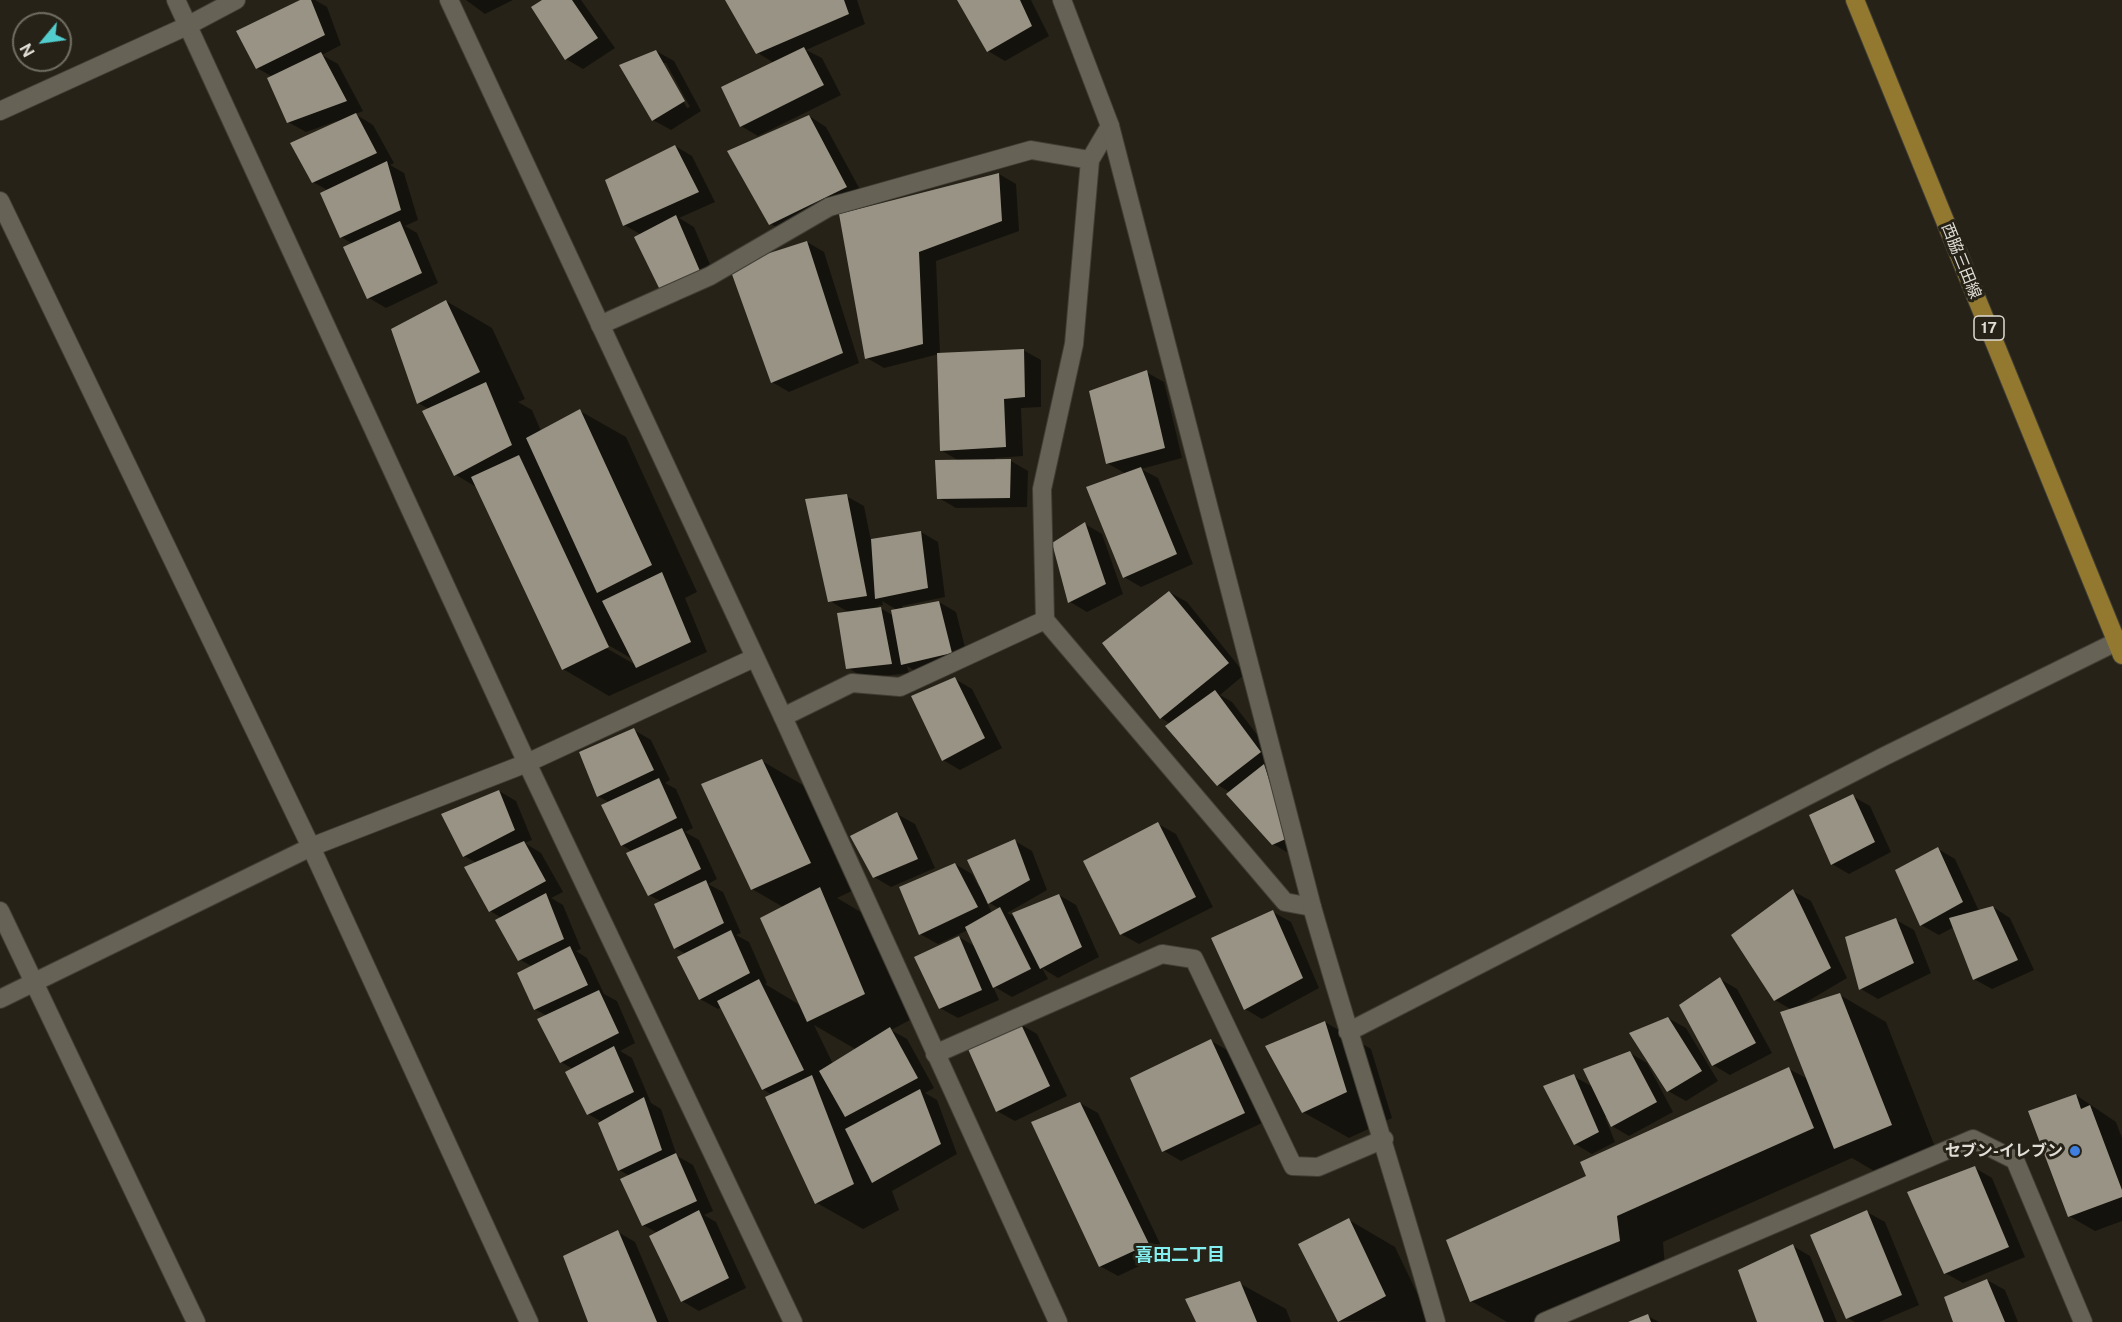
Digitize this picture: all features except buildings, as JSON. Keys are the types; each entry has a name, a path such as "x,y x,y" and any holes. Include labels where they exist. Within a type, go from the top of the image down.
{"main road":[{"name":"西脇三田線","path":"1855,0 2120,645"}],"street":[{"path":"176,0 527,763 793,1322"},
{"path":"0,111 188,26 236,0"},
{"path":"449,0 783,717 1058,1322"},
{"path":"1062,0 1110,126 1312,907 1348,1032 1384,1139 1436,1322"},
{"path":"1110,126 1090,160 1074,344 1042,489 1045,620 1285,902 1312,907"},
{"path":"600,325 710,276 829,207 1031,150 1090,160"},
{"path":"0,201 312,847 529,1322"},
{"path":"783,717 852,683 900,687 1045,620"},
{"path":"1348,1032 1885,756 2120,645"},
{"path":"0,999 312,847 527,763 754,658"},
{"path":"0,911 196,1322"},
{"path":"935,1054 1162,954 1194,959 1293,1166 1318,1167 1384,1139"},
{"path":"1544,1322 1974,1139 2015,1160 2083,1322"}],"place":[{"name":"セブン-イレブン","path":"2075,1151"}],"district":[{"name":"喜田二丁目","path":"1180,1255"}]}
